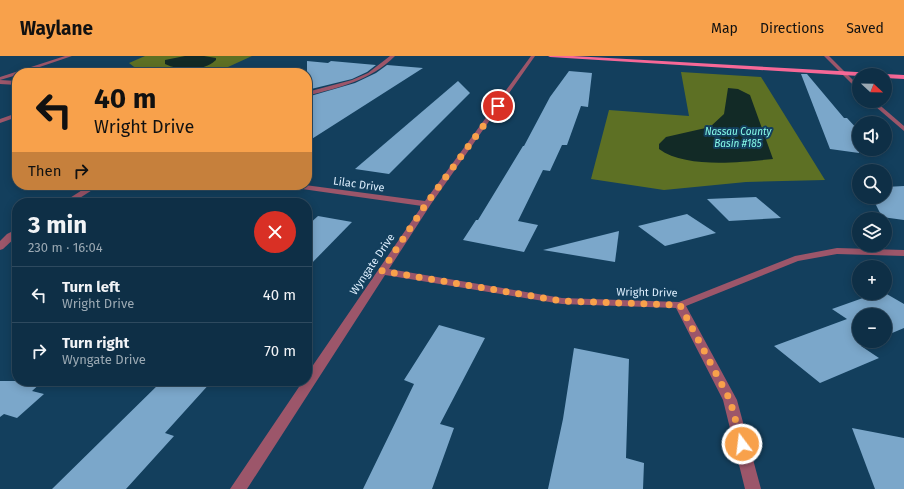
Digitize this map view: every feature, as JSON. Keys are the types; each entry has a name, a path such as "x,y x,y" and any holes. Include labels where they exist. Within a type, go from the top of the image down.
{"main road":[{"path":"550,56 852,74"},
{"path":"892,76 904,77"}],"street":[{"path":"33,68 70,56"},
{"path":"312,93 354,81 370,74 393,56"},
{"name":"Wyngate Drive","path":"312,377 426,204 533,56"},
{"path":"826,56 852,83"},
{"path":"0,80 12,75"},
{"path":"0,80 12,82"},
{"path":"880,108 904,129"},
{"path":"0,121 12,117"},
{"name":"Lilac Drive","path":"312,188 426,204"},
{"path":"74,198 88,190"},
{"path":"0,247 12,235"},
{"name":"Wright Drive","path":"382,271 562,301 680,305 795,259 837,251 904,253"},
{"path":"680,305 730,400 753,489"},
{"name":"Wyngate Drive","path":"238,489 306,386"}],"green space":[{"path":"145,56 252,56 226,68 136,68 129,63"},
{"path":"681,72 761,77 825,180 746,182 664,190 591,179 609,110 689,116"}],"water":[{"path":"185,56 204,56 216,58 216,60 211,64 198,68 177,68 165,64 165,60"},
{"name":"Nassau County Basin #185","path":"728,88 738,89 750,95 773,159 746,162 699,162 670,155 659,149 659,144 666,137 710,127 724,114"}],"building":[{"path":"307,61 328,63 331,61 376,65 367,72 352,79 312,89 312,68 307,68"},
{"path":"387,65 423,68 312,139 312,96 355,83 376,73"},
{"path":"569,71 592,73 588,107 581,106 567,145 562,145 550,171 543,170 518,221 538,225 524,252 463,240 476,220 478,220 524,146 550,97"},
{"path":"801,74 807,74 844,118 847,118 852,123 852,152 830,149"},
{"path":"458,81 470,93 389,174 355,169"},
{"path":"904,186 904,220 892,218 892,212 880,212 876,204 892,204 892,187"},
{"path":"756,197 781,218 729,221 707,199"},
{"path":"687,214 716,233 665,246 638,226"},
{"path":"318,216 352,222 312,263 312,221"},
{"path":"619,231 615,262 543,250"},
{"path":"892,297 904,304 904,328 892,333 892,308 852,308 852,348 864,348 879,358 820,383 774,346 847,319 832,309 857,300 892,300"},
{"path":"439,325 485,338 440,424 454,428 432,489 363,489 414,384 404,380"},
{"path":"574,348 629,359 626,458 644,463 643,489 548,489 563,419"},
{"path":"0,381 12,381 12,386 38,386 32,391 44,394 17,418 4,414 0,417"},
{"path":"157,386 207,386 165,433 174,436 126,489 52,489"},
{"path":"852,428 904,438 904,489 875,489"}],"route":[{"path":"498,106 426,204 382,271 562,301 680,305 730,400 742,444"}]}
